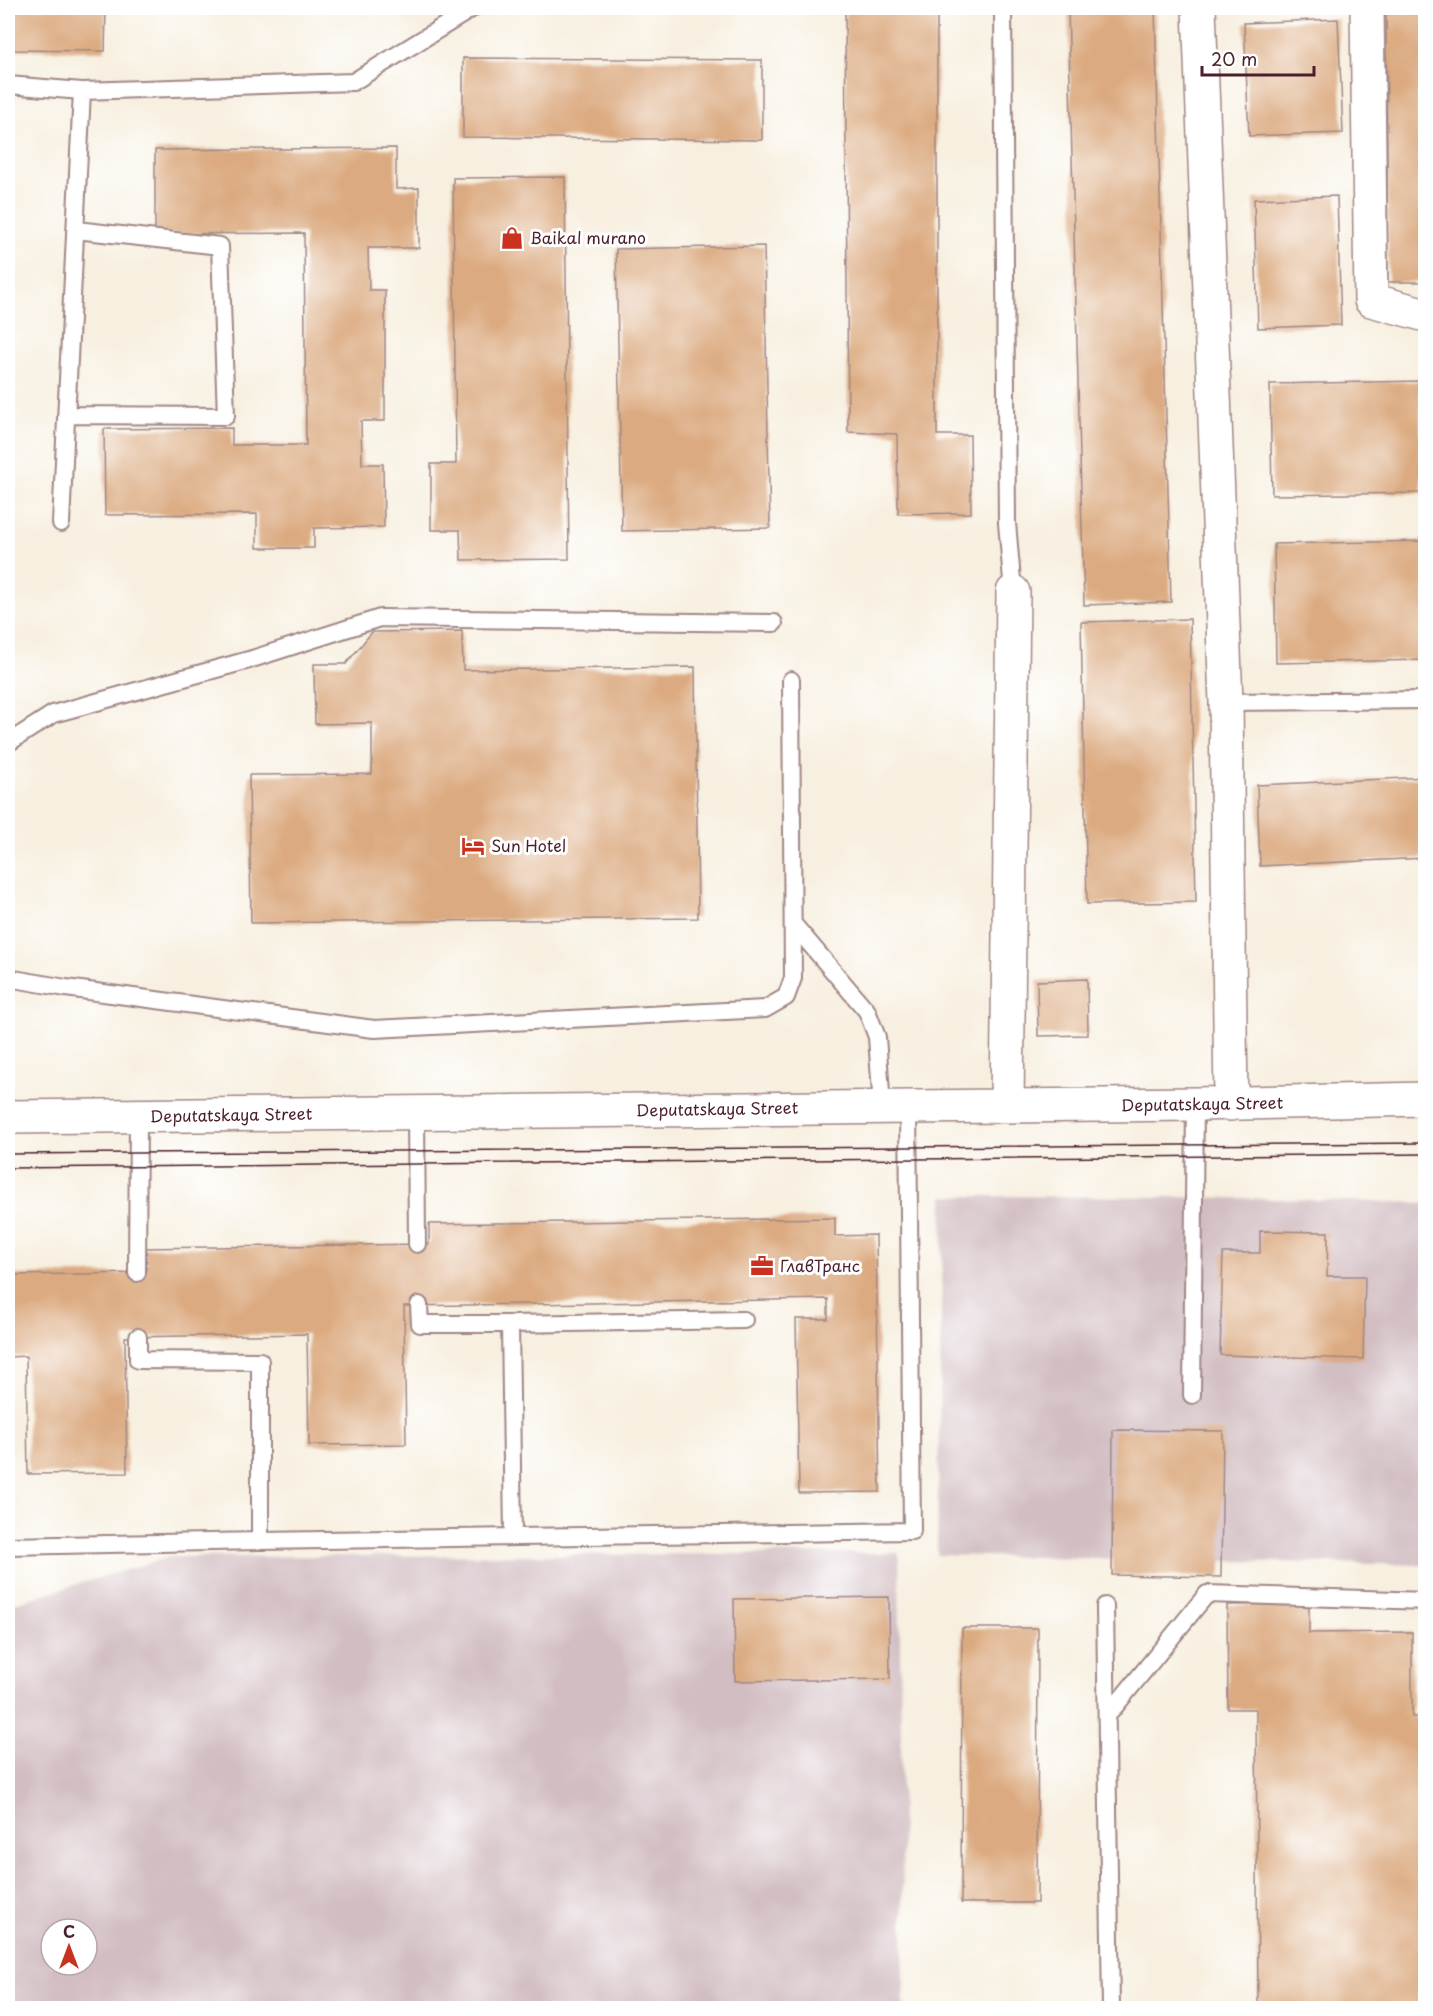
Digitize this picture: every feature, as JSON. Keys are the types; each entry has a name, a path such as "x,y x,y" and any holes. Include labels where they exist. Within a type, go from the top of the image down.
{"street":[{"path":"1199,8 1226,702 1231,1104"},
{"path":"1368,8 1371,300 1425,315"},
{"path":"1007,1106 1013,592"},
{"name":"Deputatskaya Street","path":"8,1117 1231,1104 1425,1099"}],"lane":[{"path":"8,85 82,90 353,82 473,8"},
{"path":"1003,8 1007,523 1013,592"},
{"path":"61,523 82,90"},
{"path":"67,415 226,416 220,246 76,230"},
{"path":"8,744 53,714 249,660 380,618 774,622"},
{"path":"8,978 78,990 374,1029 765,1010 786,997 793,978 791,680"},
{"path":"1226,702 1425,700"},
{"path":"8,1546 912,1531 895,1107 877,1037 867,1011 794,925"},
{"path":"1192,1395 1195,1104"},
{"path":"416,1113 417,1244"},
{"path":"137,1273 138,1116"},
{"path":"419,1305 420,1324 744,1320"},
{"path":"510,1324 513,1537"},
{"path":"138,1337 138,1360 260,1361 260,1541"},
{"path":"1107,1716 1206,1594 1425,1601"},
{"path":"1105,1606 1111,2008"}],"shaded area":[{"path":"943,1196 1195,1197 1425,1203 1425,1565 937,1555"},
{"path":"899,1553 904,2008 8,2008 8,1605 169,1557"}],"building":[{"path":"13,8 106,8 105,51 12,50"},
{"path":"845,8 937,8 937,435 970,435 971,513 898,514 897,434 848,432"},
{"path":"1068,8 1155,8 1171,602 1084,605"},
{"path":"1386,8 1426,8 1426,282 1388,282"},
{"path":"1338,19 1343,133 1249,136 1244,23"},
{"path":"463,58 762,60 762,140 463,137"},
{"path":"396,148 396,189 419,188 419,248 368,248 369,290 385,290 385,421 361,421 362,464 383,464 384,527 314,528 314,548 257,548 257,514 105,515 104,429 232,428 232,445 306,445 304,233 155,234 155,150"},
{"path":"565,177 569,559 461,560 460,530 431,530 431,464 456,464 453,178"},
{"path":"1337,196 1341,325 1258,328 1254,199"},
{"path":"764,246 770,528 622,531 616,249"},
{"path":"1420,381 1422,493 1272,495 1270,384"},
{"path":"1426,541 1426,660 1276,663 1274,544"},
{"path":"1190,619 1196,902 1087,904 1081,622"},
{"name":"Sun Hotel","path":"462,631 463,670 695,667 698,918 251,923 249,775 372,774 372,723 315,724 314,664 346,664 372,632"},
{"path":"1426,777 1426,858 1260,866 1257,785"},
{"path":"1087,979 1088,1035 1038,1036 1037,981"},
{"path":"835,1218 835,1236 876,1235 880,1492 799,1493 796,1319 828,1319 828,1299 404,1306 406,1444 309,1445 307,1334 125,1337 127,1473 28,1474 26,1356 8,1357 8,1275 146,1273 145,1248 429,1244 429,1224"},
{"path":"1260,1231 1328,1232 1327,1276 1365,1276 1363,1359 1220,1355 1223,1253 1260,1253"},
{"path":"1113,1430 1223,1431 1221,1577 1112,1575"},
{"path":"889,1597 890,1679 735,1681 734,1599"},
{"path":"1309,1604 1309,1633 1412,1632 1412,1717 1426,1717 1426,2008 1258,2008 1256,1709 1228,1709 1227,1605"},
{"path":"962,1628 1038,1628 1037,1903 961,1903"}],"tram line":[{"path":"8,1154 1426,1143"},
{"path":"8,1168 1426,1154"}],"place":[{"name":"Baikal murano","path":"512,238"},
{"name":"Sun Hotel","path":"473,846"},
{"name":"ГлавТранс","path":"762,1266"}]}
